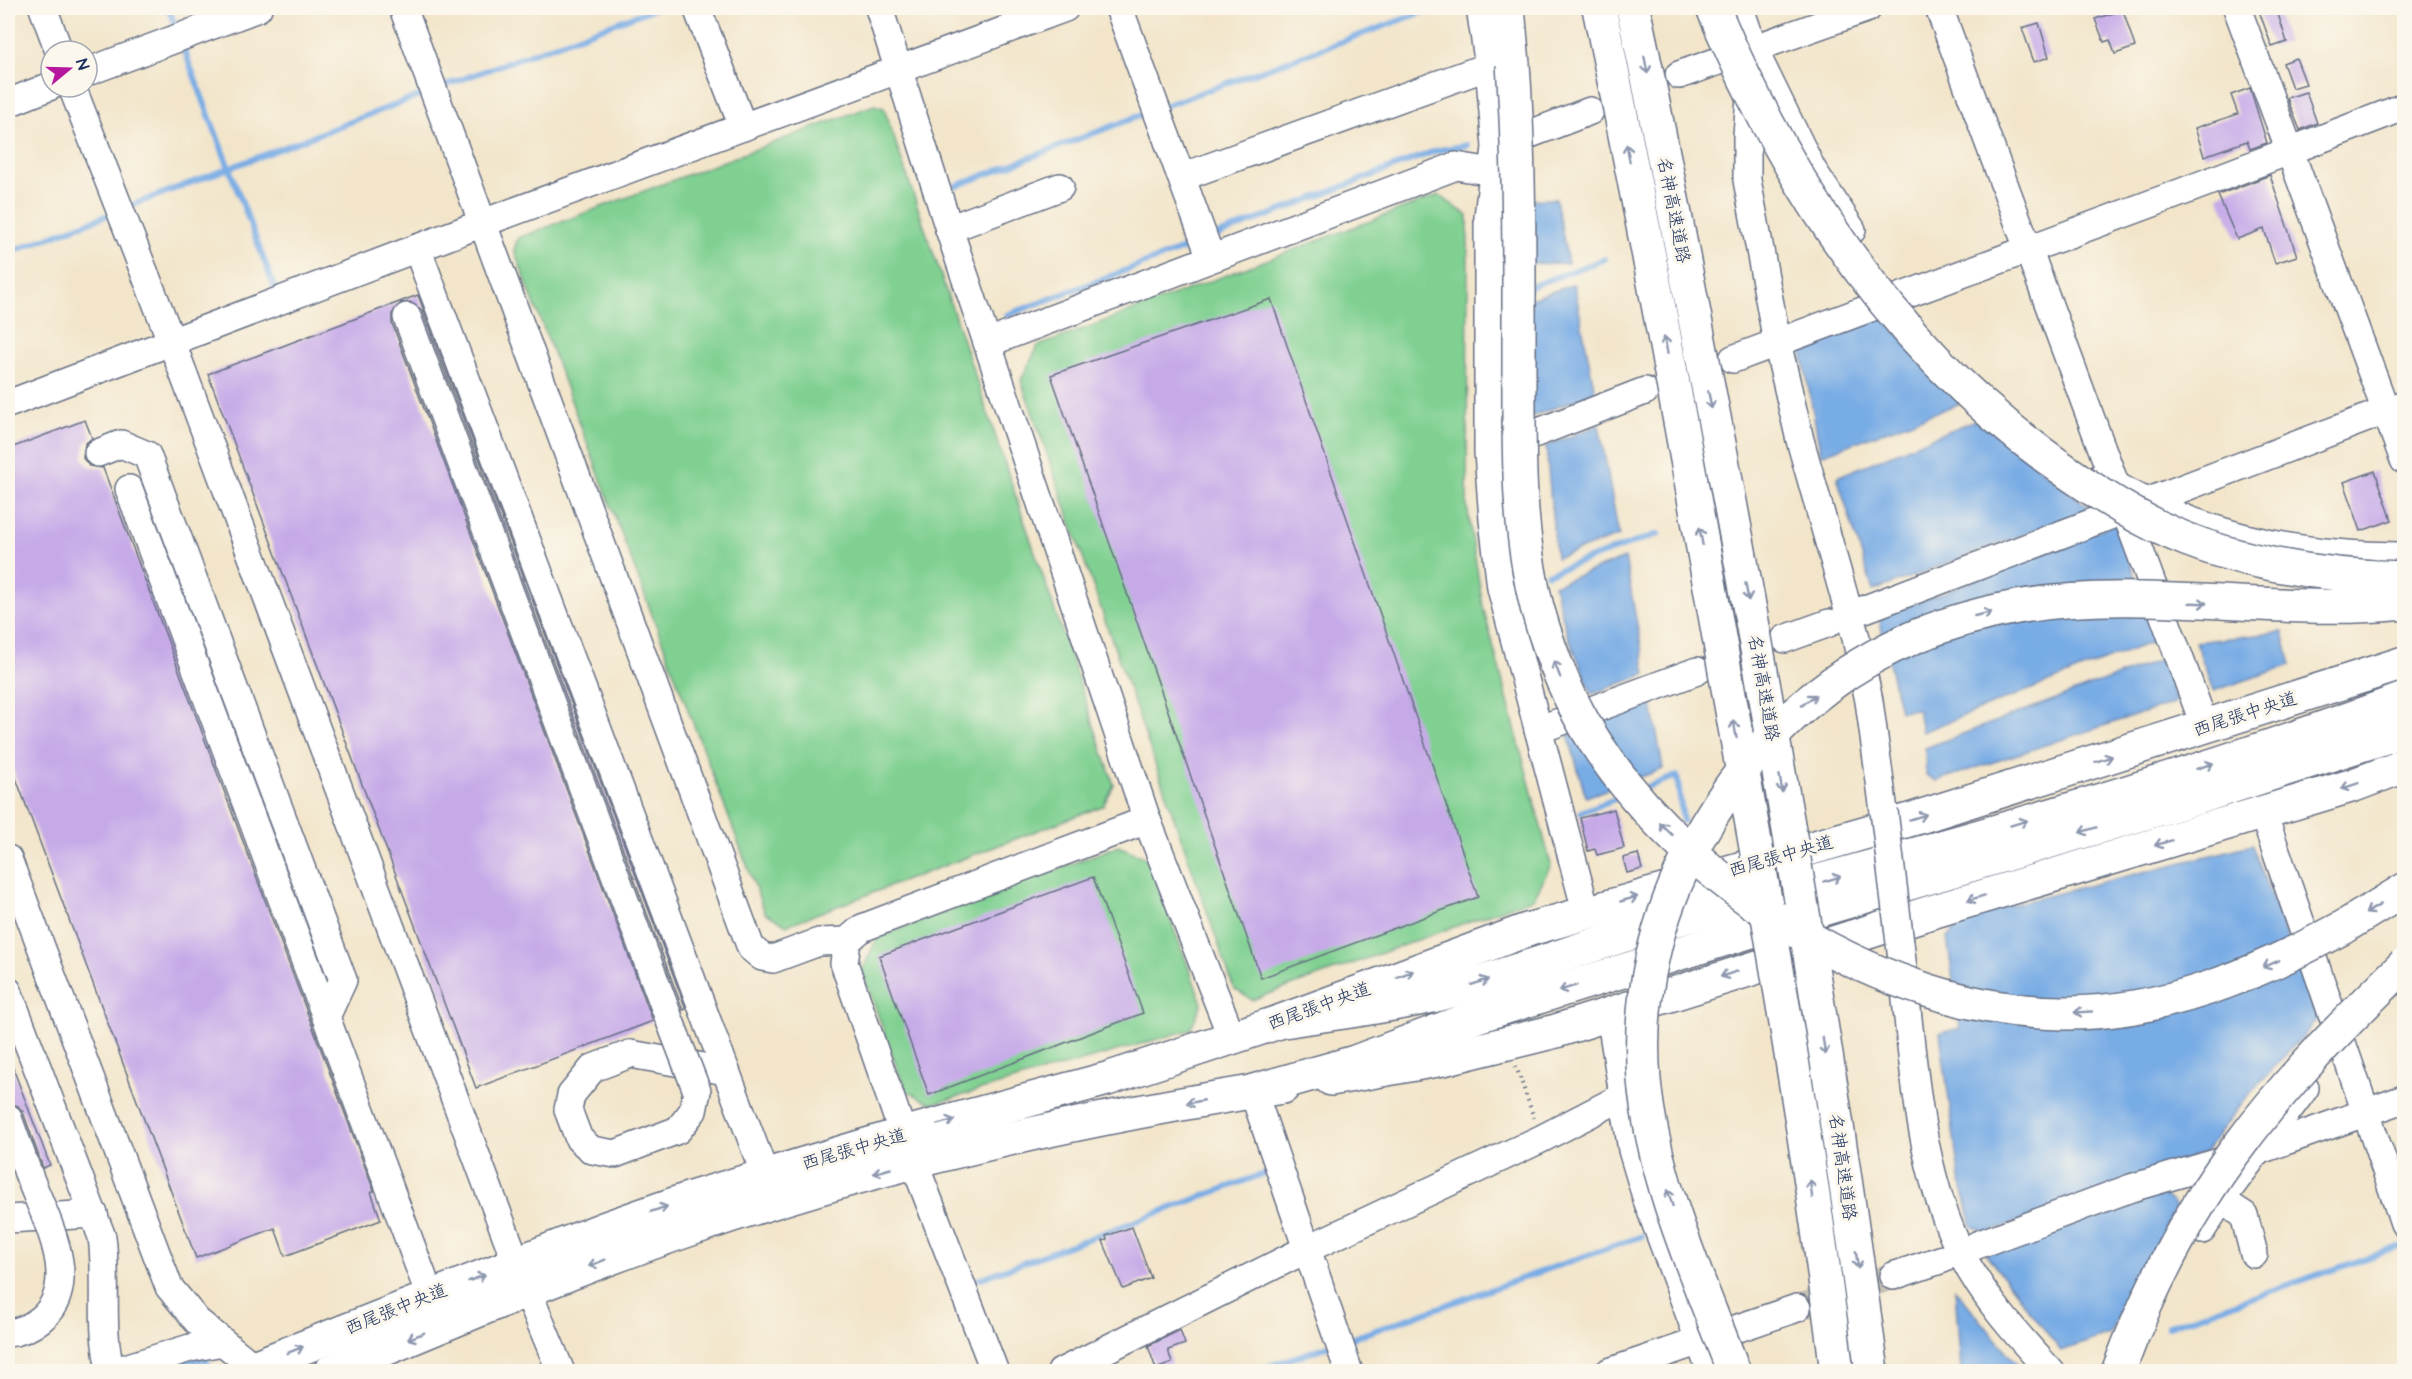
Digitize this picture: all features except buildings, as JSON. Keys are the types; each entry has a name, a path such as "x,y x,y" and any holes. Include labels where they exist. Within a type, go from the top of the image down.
{"main road":[{"path":"1508,8 1518,171 1521,499 1529,569 1546,638 1575,709 1614,770 1663,827 1733,887 1811,939 1921,988 1972,1002 2025,1012 2105,1011 2144,1006 2182,997 2249,973 2302,950 2404,890"},
{"name":"名神高速道路","path":"1599,8 1662,326 1754,837 1800,1109 1837,1371"},
{"name":"名神高速道路","path":"1633,8 1739,547 1834,1105 1872,1371"},
{"path":"1713,8 1761,114 1814,205 1912,334 1949,375 1989,412 2075,477 2154,525 2237,556 2279,566 2326,573 2404,578"},
{"path":"1734,1371 1682,1234 1657,1154 1645,1088 1643,1042 1649,973 1666,907 1682,869 1702,832 1752,756 1800,707 1856,667 1917,636 1982,614 2060,602 2103,600 2334,607 2404,603"},
{"name":"西尾張中央道","path":"252,1370 430,1296 521,1276 696,1227 908,1148 1279,1022 1470,949 1586,912 1916,818 2404,663"},
{"path":"1279,1022 1404,1002 1465,987 1613,939 1824,882 2173,777 2404,699"},
{"path":"1253,1091 1355,1062 1488,1012 1826,908 2193,799 2404,731"},
{"name":"西尾張中央道","path":"330,1371 521,1276 694,1197 765,1175 908,1148 1018,1135 1253,1091 1388,1070 1509,1044 1928,913 2263,813 2404,766"},
{"path":"2118,1371 2147,1300 2177,1244 2241,1143 2320,1050 2404,965"}],"street":[{"path":"43,8 55,39"},
{"path":"99,68 258,8"},
{"path":"403,8 751,948 762,957 773,959 819,942 848,941"},
{"path":"697,8 743,127"},
{"path":"879,8 949,229 1147,820 1232,1038"},
{"path":"8,404 483,223 1065,8"},
{"path":"1119,8 1211,258"},
{"path":"1480,8 1489,66 1495,159 1488,217 1488,452 1501,588 1586,912"},
{"path":"1740,8 1754,50 1812,169 1851,230 1889,300 1942,346 1983,388 2128,503 2277,547 2331,554 2404,556"},
{"path":"1679,75 1868,8"},
{"path":"1939,8 2028,249 2128,503 2205,727"},
{"path":"2237,8 2290,150 2395,407 2404,460"},
{"path":"1754,50 1747,135 1747,180 1777,342 1810,482 1856,638 1869,701 1924,1135 1949,1226 1963,1256 1988,1297 2051,1371"},
{"path":"1182,177 1489,66"},
{"path":"8,103 39,91"},
{"path":"77,99 171,343 521,1276 561,1371"},
{"path":"1733,359 2404,106"},
{"path":"987,343 1456,166 1495,159 1590,111"},
{"path":"949,229 1060,187"},
{"path":"417,248 765,1175"},
{"path":"407,317 668,1016 697,1091 693,1111 678,1130 615,1154 592,1150 579,1139 568,1110 570,1095 593,1068 630,1054 726,1071"},
{"path":"1488,452 1645,391"},
{"path":"1865,609 2128,503 2395,407"},
{"path":"98,453 121,444 147,455 343,980 326,1017"},
{"path":"129,489 430,1296"},
{"path":"1785,639 1829,623"},
{"path":"1538,730 1697,671"},
{"path":"2263,813 2404,1223"},
{"path":"996,1371 908,1148 843,963 848,941 862,928 1147,820"},
{"path":"8,859 169,1287 197,1321 252,1370"},
{"path":"2133,1371 2153,1319 2198,1236 2221,1200 2296,1098 2343,1045 2404,987"},
{"path":"8,991 102,1237 106,1264 104,1315 111,1369 190,1348 223,1342"},
{"path":"1610,1014 1632,1150 1647,1200 1711,1371"},
{"path":"1253,1091 1349,1371"},
{"path":"1061,1371 1307,1249 1541,1139 1624,1096"},
{"path":"1977,1245 2131,1188 2257,1151 2404,1099"},
{"path":"8,1118 58,1256 62,1281 53,1306 45,1316 24,1330 8,1333"},
{"path":"2221,1200 2244,1215 2254,1254"},
{"path":"8,1220 94,1214"},
{"path":"1893,1276 1943,1259"},
{"path":"1609,1371 1797,1308"}],"path":[{"path":"1509,1044 1541,1139"}],"green space":[{"path":"874,105 884,108 1114,785 1103,806 787,925 765,913 514,250 518,238"},
{"path":"1439,195 1468,216 1467,506 1483,607 1551,865 1534,898 1252,1000 1234,989 1021,380 1038,346"},
{"path":"1118,846 1147,858 1202,1003 1190,1030 932,1104 905,1090 862,971 877,938"}],"water":[{"path":"1556,199 1568,263 1513,264 1514,200"},
{"path":"1574,284 1595,393 1530,417 1507,307"},
{"path":"1878,312 1961,403 1821,455 1800,341"},
{"path":"1977,419 2091,509 1873,591 1837,477"},
{"path":"1599,425 1619,536 1556,558 1546,446"},
{"path":"2115,524 2159,639 1922,732 1918,709 1900,711 1879,618"},
{"path":"1625,558 1646,674 1592,694 1567,633 1554,585"},
{"path":"2283,632 2291,665 2213,691 2196,642"},
{"path":"2163,659 2176,702 1936,781 1926,775 1925,748"},
{"path":"1652,704 1663,769 1586,797 1568,735 1603,719"},
{"path":"2252,845 2317,1020 2246,1098 2205,1152 1986,1233 1972,1226 1959,1175 1940,1033 1960,1028 1947,938 1967,916"},
{"path":"2160,1191 2176,1206 2110,1334 2061,1351 1986,1254"},
{"path":"1955,1289 2018,1366 2001,1371 1961,1371"}],"waterway":[{"path":"168,8 177,30"},
{"path":"441,87 656,8"},
{"path":"1161,107 1434,8"},
{"path":"182,44 229,168"},
{"path":"127,207 421,95"},
{"path":"956,186 1149,112"},
{"path":"1218,235 1435,151 1467,145"},
{"path":"230,171 277,294"},
{"path":"8,253 113,213"},
{"path":"1007,315 1196,244"},
{"path":"1529,287 1605,259"},
{"path":"1547,574 1658,534"},
{"path":"1641,789 1677,776 1683,821"},
{"path":"1581,812 1623,796"},
{"path":"979,1279 1274,1170"},
{"path":"1350,1339 1642,1236"},
{"path":"2168,1326 2402,1246"},
{"path":"1252,1372 1331,1345"},
{"path":"165,1372 193,1364"}],"tunnel":[{"path":"1797,1308 1893,1276"}]}
